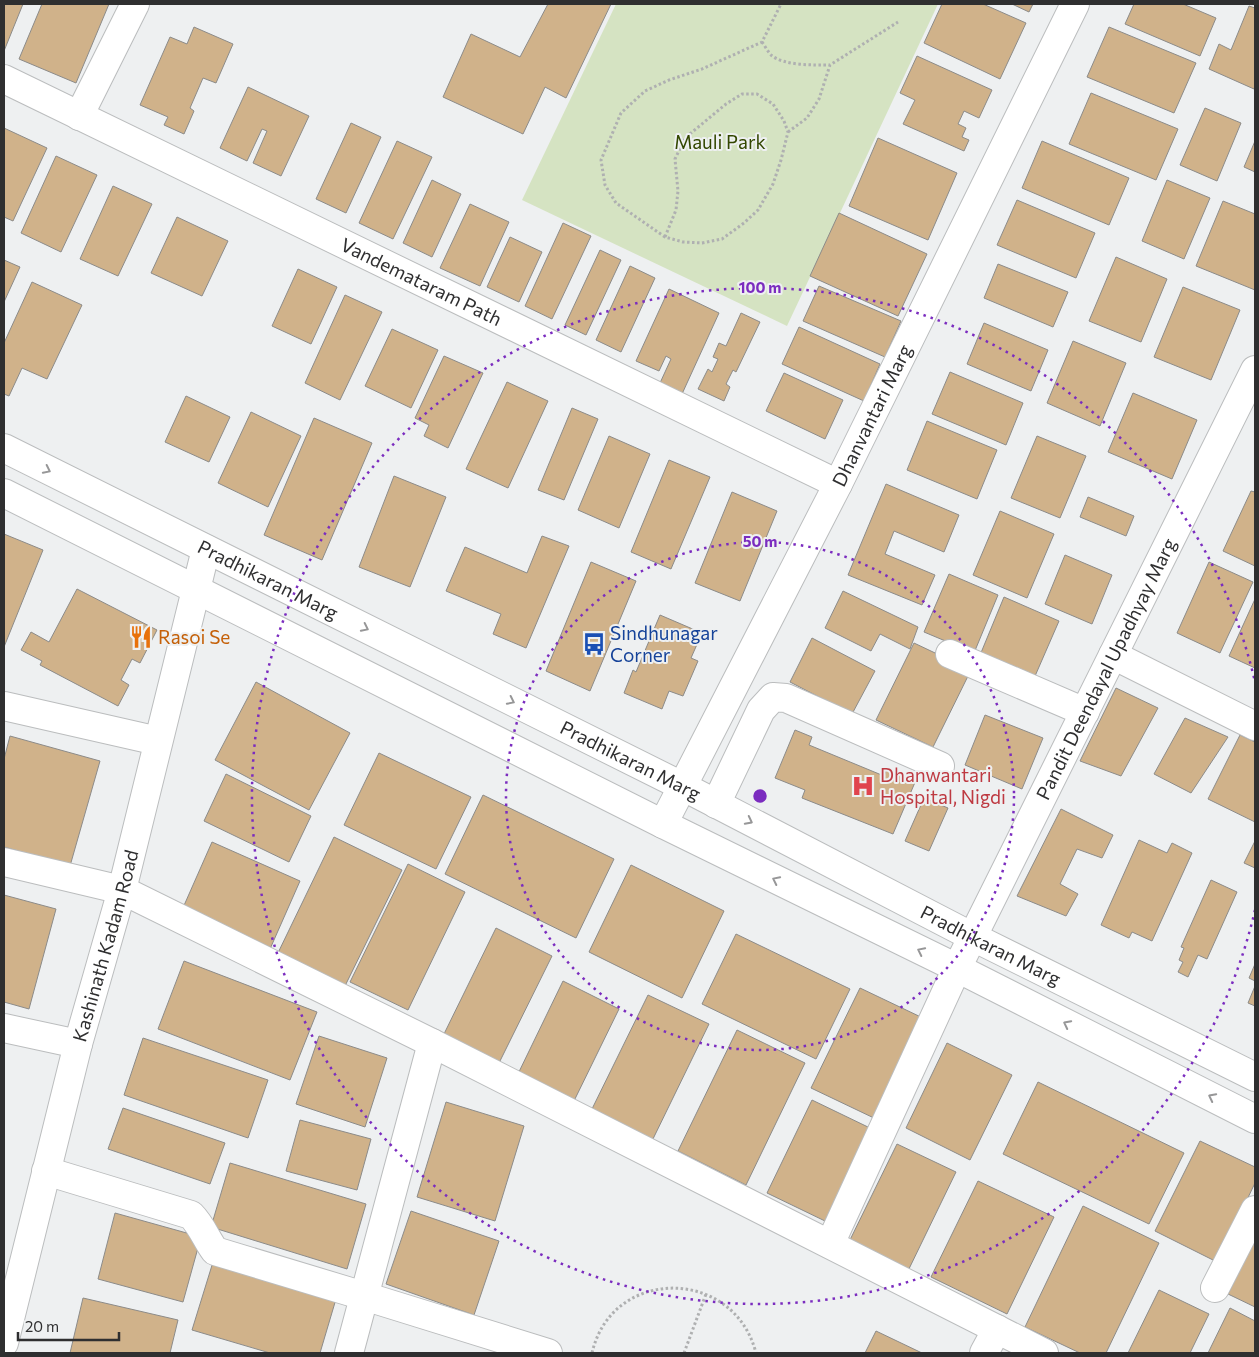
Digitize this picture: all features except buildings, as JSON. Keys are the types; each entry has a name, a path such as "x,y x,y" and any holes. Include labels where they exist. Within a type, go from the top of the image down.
{"street":[{"path":"79,116 134,4"},
{"name":"Dhanvantari Marg","path":"663,824 838,484 1075,4"},
{"name":"Vandemataram Path","path":"4,79 838,484"},
{"name":"Pandit Deendayal Upadhyay Marg","path":"830,1244 957,968 1255,370"},
{"name":"Pradhikaran Marg","path":"4,448 682,786 973,937 1255,1077"},
{"name":"Pradhikaran Marg","path":"4,493 663,824 957,968 1255,1119"},
{"name":"Kashinath Kadam Road","path":"4,1343 78,1044 122,890 206,549"},
{"path":"950,654 1085,712"},
{"path":"1113,655 1255,726"},
{"path":"716,804 761,710 772,697 786,698 940,766"},
{"path":"4,706 158,741"},
{"path":"4,862 122,890 432,1043 1044,1353"},
{"path":"4,1028 78,1044"},
{"path":"349,1353 432,1043"},
{"path":"46,1171 191,1215 200,1225 215,1252 548,1353"},
{"path":"1214,1288 1255,1210"},
{"path":"984,1353 997,1329"}],"path":[{"path":"665,237 676,210 678,191 675,159 685,138 726,104 742,94 757,94 774,104 788,132 773,184 758,210 744,224 722,239 702,243 683,242 665,237 616,203 605,185 601,160 620,113 645,91 669,80 702,69 762,42 781,4"},
{"path":"762,42 771,55 780,60 796,64 830,66 898,22"},
{"path":"788,132 807,118 819,99 830,66"},
{"path":"592,1353 595,1339 611,1315 633,1298 659,1288 687,1288 714,1297 737,1314 752,1338 756,1353"},
{"path":"684,1353 706,1294"}],"green space":[{"name":"Mauli Park","path":"616,4 938,4 787,326 522,200"}],"place":[{"name":"Rasoi Se","path":"141,637"},
{"name":"Sindhunagar Corner","path":"594,644"},
{"name":"Dhanwantari Hospital, Nigdi","path":"863,786"}]}
